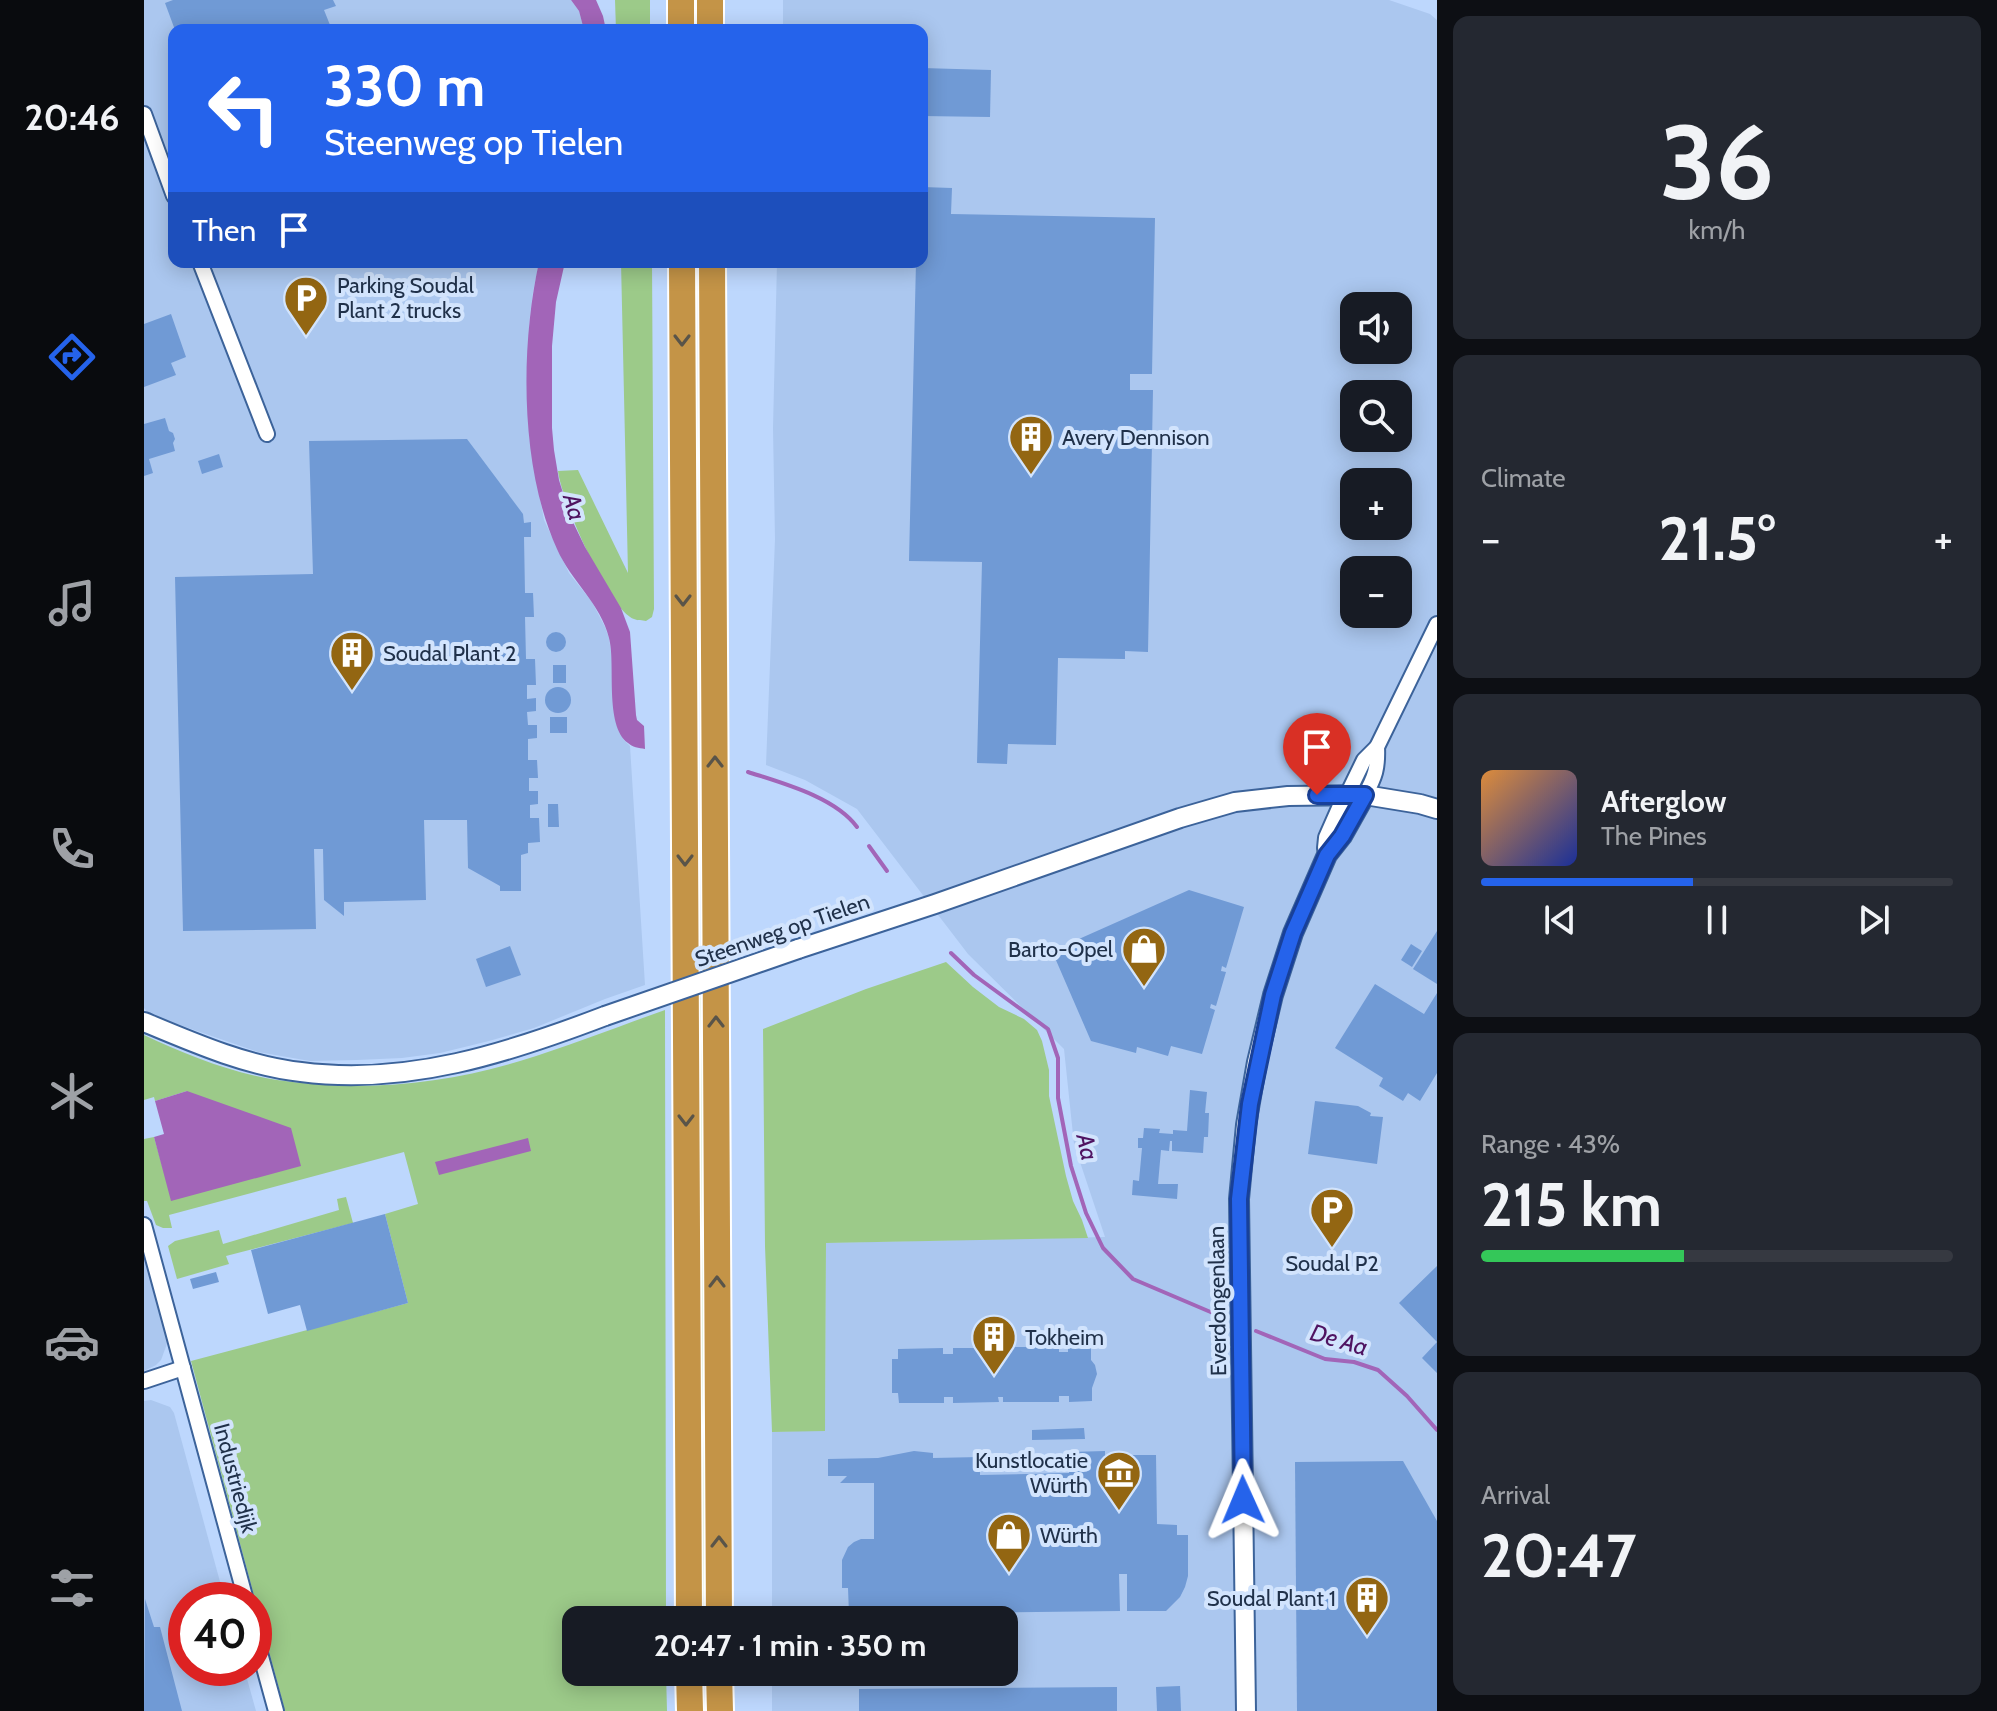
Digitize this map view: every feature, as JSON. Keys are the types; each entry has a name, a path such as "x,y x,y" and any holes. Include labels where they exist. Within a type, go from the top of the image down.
{"highway":[{"path":"681,0 681,24"},
{"path":"710,0 710,24"},
{"path":"682,268 689,1606"},
{"path":"712,268 719,1606"},
{"path":"689,1686 690,1711"},
{"path":"719,1686 720,1711"}],"street":[{"path":"144,114 168,180"},
{"path":"202,268 267,434"},
{"path":"1356,795 1375,778 1377,747 1437,624"},
{"name":"Steenweg op Tielen","path":"144,1022 206,1049 301,1072 357,1075 407,1072 457,1064 537,1042 798,949 1235,802 1288,796 1356,795 1437,809"},
{"name":"Everdongenlaan","path":"1246,1711 1239,1199 1246,1125 1273,995 1293,933 1327,855 1342,836 1356,795"},
{"name":"Industriedijk","path":"144,1225 241,1582"},
{"path":"144,1381 183,1368"},
{"path":"269,1686 276,1711"}],"shaded area":[{"path":"144,0 571,0 579,11 582,24 168,24 168,268 538,268 529,324 530,442 544,520 569,573 592,602 609,638 623,739 630,746 645,985 534,1028 440,1053 402,1058 310,1061 258,1052 171,1022 148,1013 144,1008"},
{"path":"571,0 596,0 605,24 582,24 579,11"},
{"path":"783,0 1389,0 1430,14 1437,20 1437,1711 772,1711 772,1686 1018,1686 1018,1606 772,1606 772,1432 825,1430 826,1243 1105,1237 1074,1144 1064,1049 968,954 857,809 805,780 766,765 775,539 773,428 777,268 928,268 928,24 783,24"},
{"path":"538,268 564,268 556,302 552,346 552,428 559,480 570,516 621,608 630,632 636,715 644,726 645,749 628,743 616,723 609,638 593,603 557,549 536,482 527,407 533,296"},
{"path":"187,1091 291,1128 301,1166 171,1201 154,1137 164,1134 155,1101"},
{"path":"528,1138 531,1151 439,1175 435,1162"},
{"path":"144,1247 168,1341 161,1360 144,1371"},
{"path":"151,1400 170,1407 174,1413 220,1582 168,1582 168,1686 249,1686 256,1711 144,1711 144,1401"}],"green space":[{"path":"615,0 650,0 650,24 616,24"},
{"path":"621,268 652,268 654,609 652,617 646,621 634,619 623,611 599,575 567,505 558,471 578,470 628,573"},
{"path":"946,962 999,1007 1024,1019 1037,1030 1049,1070 1049,1096 1066,1176 1088,1238 826,1243 825,1431 772,1432 765,1246 763,1029"},
{"path":"704,997 708,1606 701,1606 698,998"},
{"path":"665,1010 666,1606 562,1606 562,1686 666,1686 667,1711 285,1711 272,1663 272,1582 250,1582 191,1361 408,1303 385,1214 418,1204 404,1152 169,1215 172,1228 156,1225 147,1201 144,1201 144,1139 154,1137 172,1200 187,1091 155,1101 154,1097 144,1100 144,1035 243,1073 307,1084 369,1086 430,1081 490,1069 557,1049"},
{"path":"346,1197 353,1223 226,1256 229,1264 177,1279 168,1246 175,1241 219,1230 223,1244 339,1210 337,1199"}],"building":[{"path":"173,0 333,0 336,6 324,10 330,24 173,24 165,3"},
{"path":"928,68 991,70 990,117 928,116"},
{"name":"Avery Dennison","path":"928,187 952,188 951,214 1155,218 1152,374 1130,374 1130,390 1153,390 1148,652 1125,651 1125,659 1058,658 1056,745 1008,744 1007,764 977,763 982,562 909,561 916,268 928,268"},
{"path":"171,314 186,357 171,363 176,375 144,387 144,324"},
{"path":"165,418 175,439 175,451 149,459 153,473 144,476 144,424"},
{"name":"Soudal Plant 2","path":"467,439 523,514 524,523 531,522 531,537 524,537 525,593 533,593 534,617 525,617 526,659 535,659 536,685 527,685 527,699 536,698 536,711 527,712 528,725 537,725 537,738 528,739 528,760 537,760 538,778 529,778 529,791 538,791 538,804 530,805 530,818 539,818 540,842 528,843 528,853 521,855 521,891 500,891 500,886 468,868 467,820 424,820 426,900 344,902 344,916 324,900 323,849 314,849 316,929 183,931 175,577 313,574 309,441"},
{"path":"219,454 223,467 202,474 198,461"},
{"path":"556,632 563,635 566,642 563,649 556,652 549,649 546,642 549,635"},
{"path":"553,665 566,665 566,683 553,683"},
{"path":"558,687 567,691 571,700 567,709 558,713 549,709 545,700 549,691"},
{"path":"550,717 567,717 567,733 550,733"},
{"path":"548,804 558,804 559,827 548,827"},
{"name":"Barto-Opel","path":"1189,890 1244,907 1226,968 1222,966 1221,971 1226,972 1216,1006 1211,1004 1210,1008 1215,1010 1202,1054 1171,1046 1168,1056 1137,1047 1136,1053 1091,1041 1052,951"},
{"path":"1437,931 1437,984 1413,969"},
{"path":"1411,944 1422,951 1412,967 1401,960"},
{"path":"510,946 521,975 486,987 476,959"},
{"path":"1375,984 1424,1014 1437,993 1437,1073 1420,1101 1408,1093 1403,1101 1379,1086 1383,1078 1335,1048"},
{"path":"1190,1090 1207,1092 1205,1113 1209,1113 1208,1137 1204,1137 1203,1153 1172,1151 1170,1141 1169,1151 1161,1150 1158,1184 1178,1184 1177,1199 1132,1195 1133,1180 1139,1181 1142,1148 1138,1148 1138,1138 1143,1138 1144,1128 1173,1134 1173,1130 1187,1131"},
{"path":"1315,1101 1358,1106 1371,1113 1370,1116 1383,1117 1377,1164 1308,1154"},
{"path":"385,1214 408,1303 307,1331 300,1305 268,1314 251,1250"},
{"path":"1437,1266 1437,1342 1399,1303"},
{"path":"216,1272 219,1282 193,1289 190,1279"},
{"path":"1437,1342 1437,1373 1422,1358"},
{"name":"Tokheim","path":"1003,1347 1059,1347 1059,1352 1068,1352 1068,1347 1091,1347 1091,1360 1097,1374 1092,1401 1069,1402 1069,1396 1059,1396 1059,1402 1003,1402 1003,1397 998,1397 999,1402 953,1403 953,1397 944,1397 944,1403 899,1403 898,1393 892,1393 892,1359 898,1359 898,1349 943,1348 943,1354 953,1354 953,1348 998,1348 998,1353 1003,1353"},
{"path":"1084,1428 1085,1439 1032,1440 1032,1430"},
{"path":"914,1451 933,1453 933,1458 980,1457 980,1475 1069,1473 1070,1452 1156,1455 1157,1524 1177,1525 1177,1535 1188,1535 1185,1587 1166,1611 1127,1611 1127,1574 1119,1574 1120,1611 1018,1612 1018,1606 849,1606 848,1588 842,1588 842,1560 854,1542 874,1539 874,1483 840,1483 847,1476 828,1476 828,1459 878,1458"},
{"name":"Soudal Plant 1","path":"1403,1461 1437,1521 1437,1711 1297,1711 1295,1462"},
{"path":"145,1599 154,1627 160,1627 168,1658 168,1686 175,1686 182,1711 144,1711"},
{"path":"1180,1686 1181,1711 1157,1711 1156,1687"},
{"path":"1117,1687 1117,1711 859,1711 859,1689"}],"waterway":[{"name":"Aa","path":"748,772 822,799 857,827"},
{"name":"Aa","path":"869,846 887,871"},
{"name":"Aa","path":"951,953 974,975 1048,1029 1058,1058 1058,1098 1071,1166 1086,1213 1103,1248 1133,1279 1227,1319"},
{"name":"De Aa","path":"1256,1331 1325,1359 1354,1362 1378,1370 1407,1396 1437,1430"}],"place":[{"name":"Parking Soudal Plant 2 trucks","path":"306,337"},
{"name":"Avery Dennison","path":"1031,476"},
{"name":"Soudal Plant 2","path":"352,692"},
{"name":"Barto-Opel","path":"1144,988"},
{"name":"Soudal P2","path":"1332,1249"},
{"name":"Tokheim","path":"994,1376"},
{"name":"Kunstlocatie Würth","path":"1119,1512"},
{"name":"Würth","path":"1009,1574"},
{"name":"Soudal Plant 1","path":"1367,1637"}],"route":[{"path":"1243,1500 1239,1199 1246,1125 1273,995 1293,933 1327,855 1342,836 1365,795 1317,795"}]}
